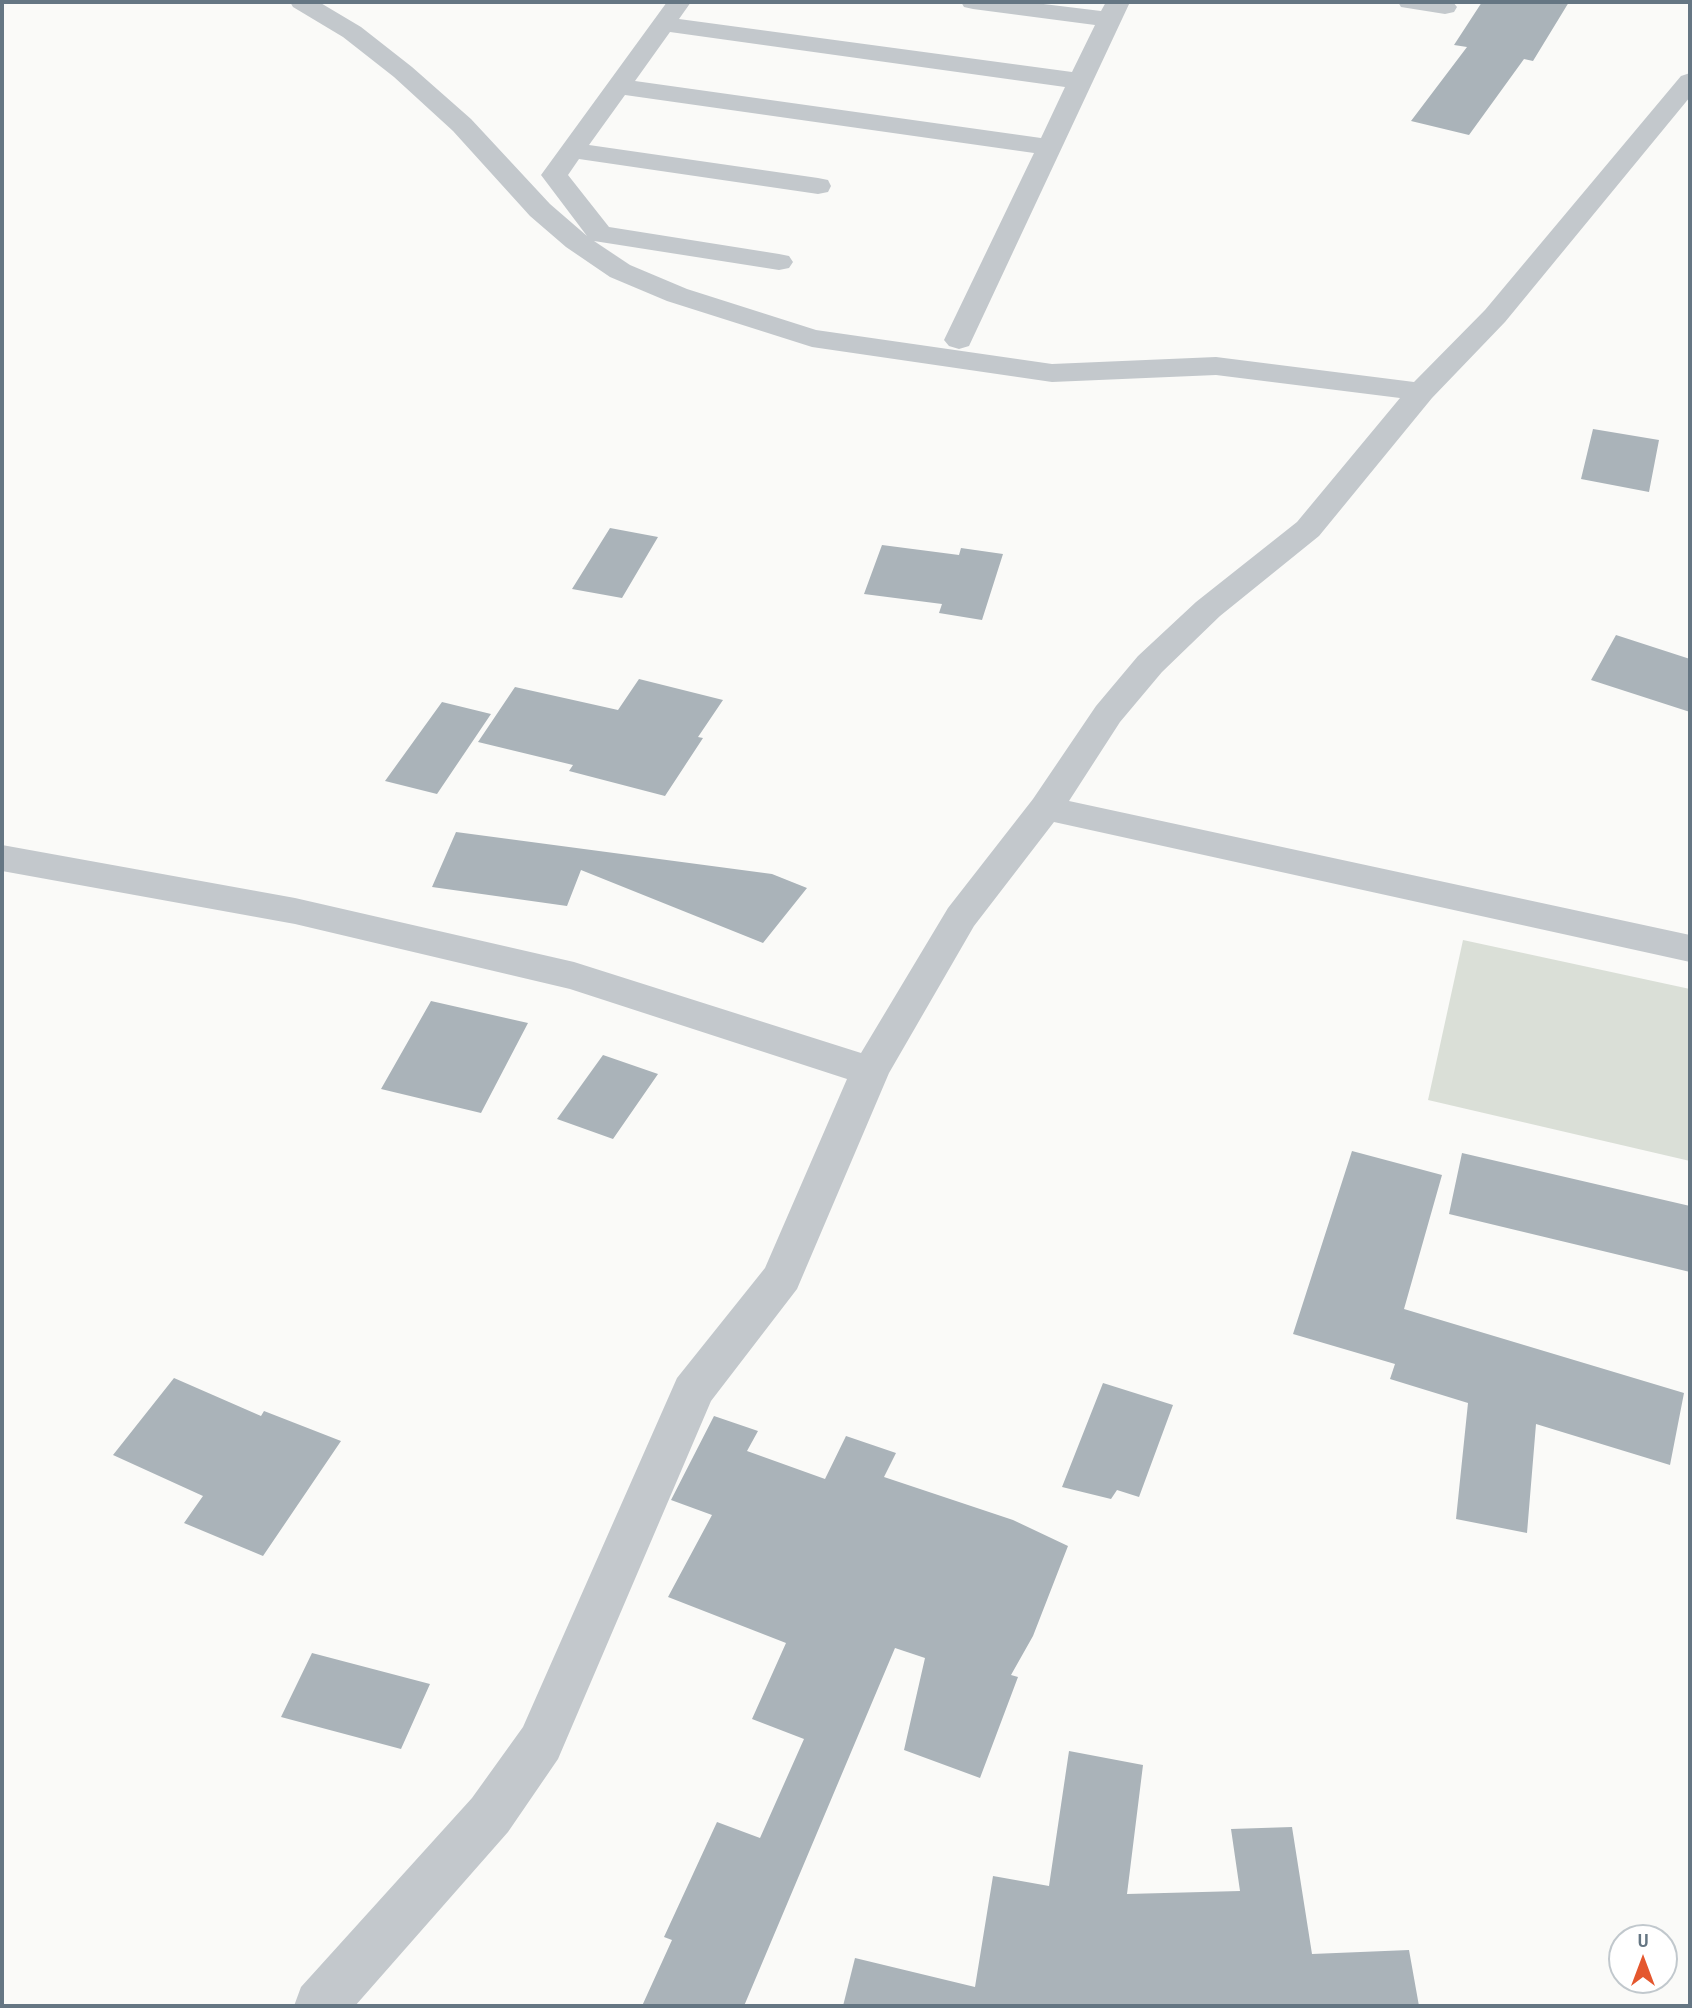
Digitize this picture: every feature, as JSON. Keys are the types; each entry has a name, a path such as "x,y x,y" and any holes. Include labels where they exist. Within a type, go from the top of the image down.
{"street":[{"path":"302,2 352,32 403,72 462,125 540,210 576,241 620,271 677,295 812,338 1052,373 1216,366 1421,392"},
{"path":"679,2 554,175 600,234 779,262"},
{"path":"959,340 1114,11 973,2"},
{"path":"1410,2 1446,7"},
{"path":"663,24 1081,81"},
{"path":"320,2006 490,1815 541,1743 692,1391 782,1277 870,1071 961,917 1046,808 1108,715 1150,664 1208,609 1308,529 1421,392 1495,316 1690,82"},
{"path":"618,86 1050,147"},
{"path":"572,150 818,186"},
{"path":"1046,808 1690,949"},
{"path":"2,858 295,911 574,976 870,1071"}],"shaded area":[{"path":"1463,940 1690,989 1690,1161 1428,1100"}],"building":[{"path":"1482,2 1569,2 1533,61 1524,59 1469,135 1411,121 1467,47 1454,45"},
{"path":"1593,429 1659,440 1649,492 1581,479"},
{"path":"610,528 658,537 622,598 572,589"},
{"path":"882,545 959,555 961,548 1003,554 982,620 939,613 942,604 864,594"},
{"path":"1616,635 1690,659 1690,712 1591,680"},
{"path":"639,679 723,700 698,737 703,738 665,796 569,771 573,765 478,742 515,687 618,710"},
{"path":"442,702 491,714 437,794 385,781"},
{"path":"456,832 772,874 807,888 763,943 581,870 567,906 432,887"},
{"path":"431,1001 528,1023 481,1113 381,1089"},
{"path":"603,1055 658,1074 613,1139 557,1119"},
{"path":"1352,1151 1442,1175 1404,1309 1684,1393 1670,1465 1536,1424 1527,1533 1456,1519 1468,1403 1390,1379 1395,1364 1293,1334"},
{"path":"1462,1153 1690,1206 1690,1272 1449,1214"},
{"path":"174,1378 261,1416 264,1411 341,1441 263,1556 184,1523 203,1496 113,1455"},
{"path":"1103,1383 1173,1405 1139,1497 1117,1490 1111,1499 1062,1487"},
{"path":"714,1416 758,1431 747,1451 825,1479 846,1436 896,1453 884,1477 1013,1520 1068,1546 1033,1636 1011,1675 1018,1677 980,1778 904,1750 925,1658 895,1648 744,2006 642,2006 672,1940 664,1937 717,1822 760,1838 804,1739 752,1719 786,1643 668,1597 712,1515 671,1500"},
{"path":"312,1653 430,1684 401,1749 281,1717"},
{"path":"1069,1751 1143,1765 1127,1894 1240,1891 1231,1829 1292,1827 1312,1954 1409,1950 1419,2006 843,2006 855,1958 975,1987 993,1876 1049,1886"}]}
